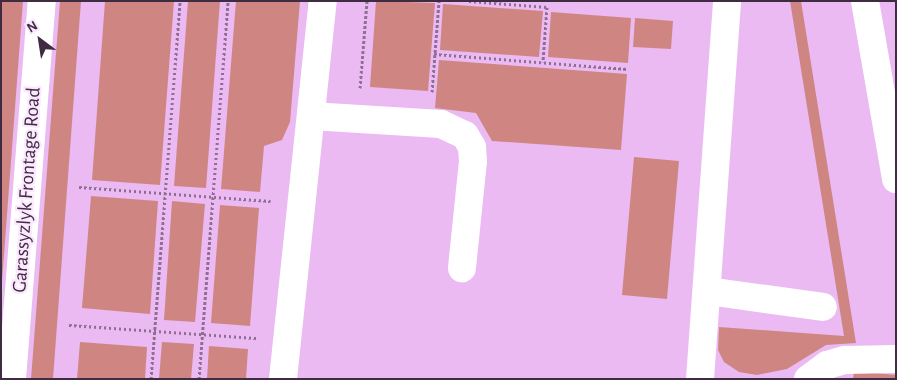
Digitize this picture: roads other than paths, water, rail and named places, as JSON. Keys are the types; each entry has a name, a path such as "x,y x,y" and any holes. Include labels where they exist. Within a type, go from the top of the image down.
{"street":[{"name":"Garassyzlyk Frontage Road","path":"12,379 42,1"},
{"path":"283,379 323,1"},
{"path":"700,379 708,291 727,1"},
{"path":"865,1 896,179"},
{"path":"311,116 429,123 455,128 465,135 472,147 462,268"},
{"path":"708,291 823,308"},
{"path":"808,379 827,365 846,360 896,359"}]}
